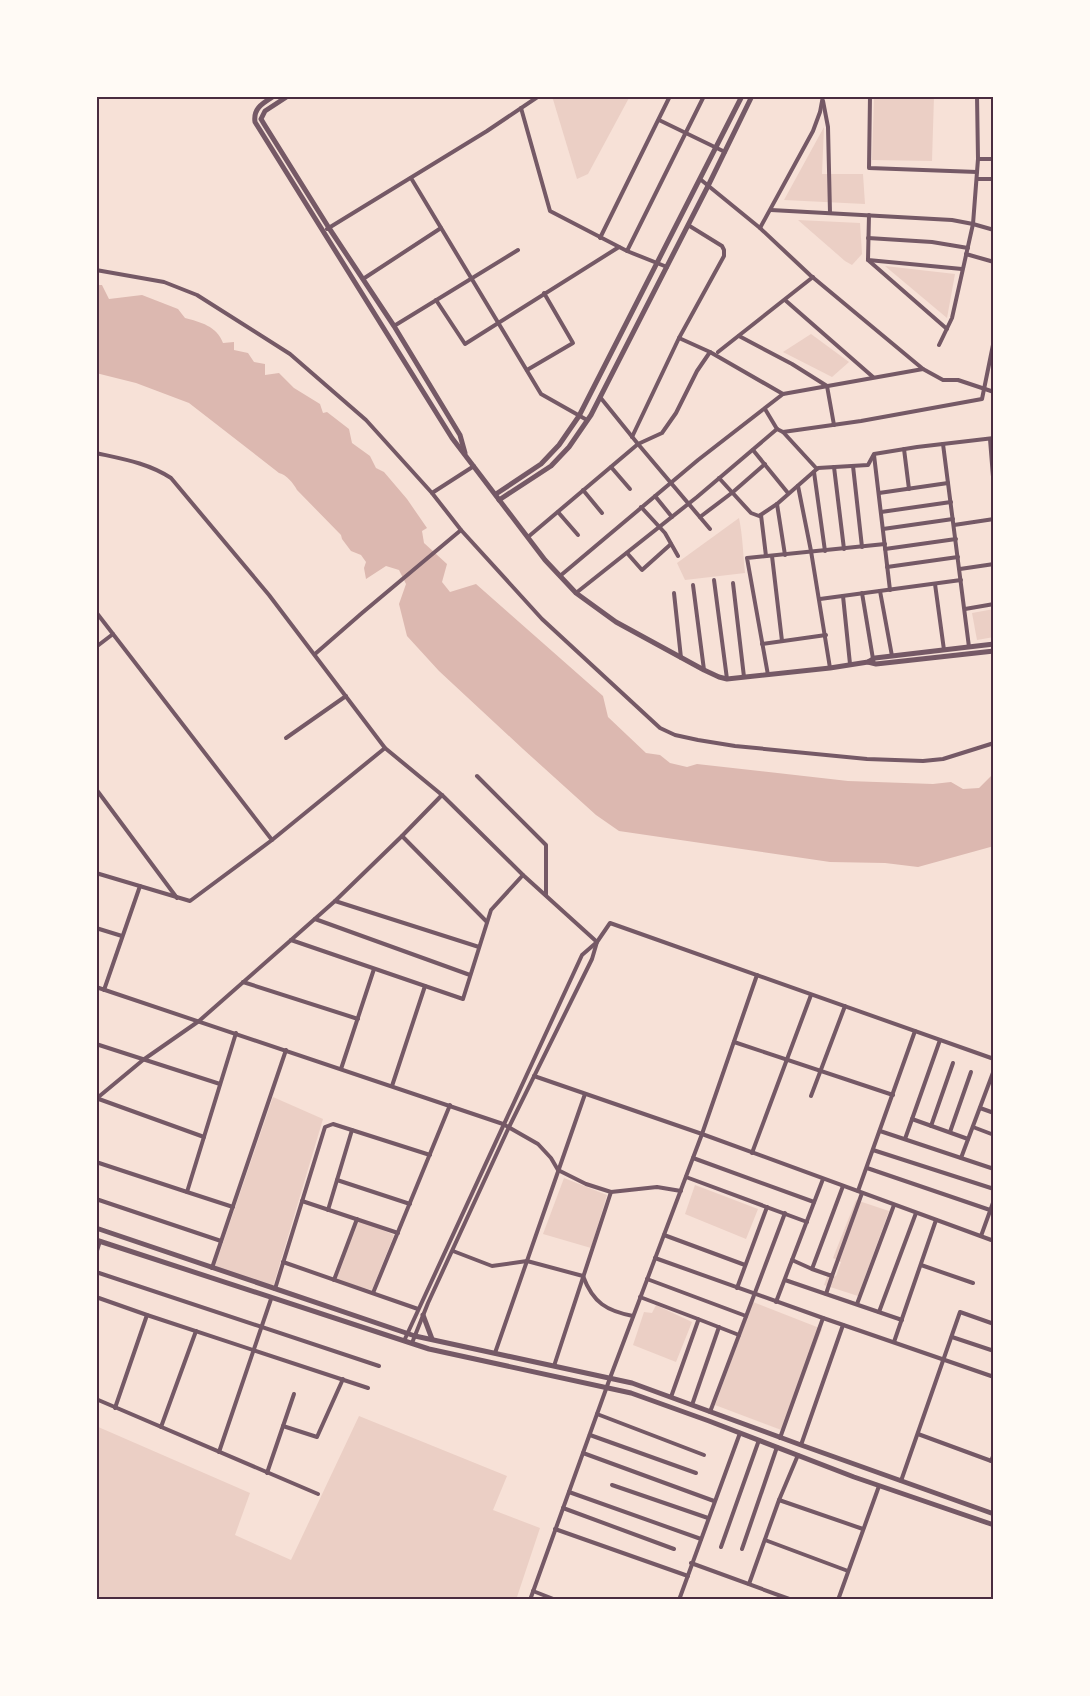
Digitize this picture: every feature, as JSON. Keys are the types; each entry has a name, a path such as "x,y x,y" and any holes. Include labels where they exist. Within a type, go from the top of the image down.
{"street":[{"path":"288,96 277,98 256,109 254,115 255,122 452,438 546,560 576,594 616,622 704,670 727,679 830,668 892,656 994,644"},
{"path":"323,232 488,131 539,96"},
{"path":"600,238 670,96"},
{"path":"627,251 704,96"},
{"path":"496,494 541,464 559,445 579,416 742,96"},
{"path":"499,500 551,466 569,447 587,420 667,267 752,96"},
{"path":"870,96 869,168 977,172"},
{"path":"939,345 952,318 973,224 978,159 977,96"},
{"path":"277,98 265,111 262,119 329,228 394,326 460,435 466,454"},
{"path":"760,228 813,131 818,120 822,98"},
{"path":"822,98 828,127 830,213"},
{"path":"521,108 550,211 627,251 667,267"},
{"path":"659,120 725,152"},
{"path":"278,158 283,155"},
{"path":"978,159 994,159"},
{"path":"411,178 541,394 587,420"},
{"path":"700,179 760,228 813,277 923,369 943,380 958,380 994,392"},
{"path":"977,179 994,179"},
{"path":"771,210 952,220 994,230"},
{"path":"869,215 868,260 947,329"},
{"path":"632,437 679,338 724,256 722,246 688,225"},
{"path":"363,279 441,228"},
{"path":"868,238 932,242 968,248"},
{"path":"436,300 465,344 619,247"},
{"path":"394,326 518,250"},
{"path":"966,254 994,262"},
{"path":"868,260 962,269"},
{"path":"96,270 164,282 197,295 290,354 366,420 432,493 461,530 542,619 660,728 675,735 735,746 867,760 922,761 943,759 994,743"},
{"path":"718,352 813,277"},
{"path":"527,370 572,343 544,294"},
{"path":"785,300 873,378"},
{"path":"739,336 792,364 827,386 834,425"},
{"path":"679,338 710,352 783,394"},
{"path":"783,432 982,399 994,340"},
{"path":"528,537 638,444 662,433 676,413 697,372 710,352"},
{"path":"560,576 671,482 783,394 923,369"},
{"path":"600,397 710,529"},
{"path":"765,409 777,429 783,432 815,470 825,551"},
{"path":"576,594 777,429"},
{"path":"874,454 992,439 994,489"},
{"path":"943,444 969,647"},
{"path":"904,449 909,489"},
{"path":"753,450 788,493"},
{"path":"96,453 140,463 157,469 171,478 269,595 386,748 442,795 523,875 597,942"},
{"path":"719,478 753,515 761,515 777,504 815,470 834,467 868,466 874,454"},
{"path":"874,454 890,590"},
{"path":"700,517 765,464"},
{"path":"432,493 474,466"},
{"path":"853,466 862,547"},
{"path":"611,467 630,489"},
{"path":"834,467 844,549"},
{"path":"879,493 948,483"},
{"path":"798,486 812,551 830,668"},
{"path":"583,490 602,513"},
{"path":"655,496 672,517"},
{"path":"881,512 951,502"},
{"path":"777,504 785,555"},
{"path":"641,508 658,528 665,533 678,556"},
{"path":"558,512 578,534"},
{"path":"761,515 766,556"},
{"path":"883,529 953,519"},
{"path":"954,525 994,519"},
{"path":"315,654 461,530"},
{"path":"768,675 747,558 956,539"},
{"path":"627,553 642,570 671,544"},
{"path":"772,556 782,641"},
{"path":"887,567 958,557"},
{"path":"960,569 994,564"},
{"path":"714,580 727,679"},
{"path":"820,599 961,580"},
{"path":"732,583 744,677"},
{"path":"935,584 944,650"},
{"path":"693,585 704,670"},
{"path":"880,591 892,656"},
{"path":"674,593 681,658"},
{"path":"862,593 870,661"},
{"path":"843,596 850,664"},
{"path":"965,609 994,604"},
{"path":"96,612 272,840"},
{"path":"96,647 114,634"},
{"path":"762,644 826,635"},
{"path":"870,661 876,664 994,651"},
{"path":"286,738 346,696"},
{"path":"96,873 187,901 193,900 272,840 386,748"},
{"path":"478,776 546,845 546,895"},
{"path":"96,789 177,898"},
{"path":"204,1137 97,1099 142,1060 199,1021 336,901 442,795"},
{"path":"402,836 487,922"},
{"path":"291,940 463,999 491,910 523,875"},
{"path":"104,990 140,886"},
{"path":"336,901 479,947"},
{"path":"315,919 470,975"},
{"path":"404,1341 582,955 597,942 610,923 994,1059"},
{"path":"96,928 122,936"},
{"path":"412,1343 509,1127 592,959 597,942"},
{"path":"341,1069 374,968"},
{"path":"530,1600 610,1378 702,1134 757,975"},
{"path":"243,982 358,1019"},
{"path":"392,1086 425,986"},
{"path":"96,987 503,1124 538,1144 551,1158 558,1170 586,1184 611,1192 657,1187 681,1191"},
{"path":"752,1153 811,995"},
{"path":"811,1096 845,1006"},
{"path":"826,1294 873,1150 915,1031"},
{"path":"187,1192 236,1034"},
{"path":"905,1139 940,1040"},
{"path":"734,1042 893,1095"},
{"path":"96,1044 220,1084"},
{"path":"212,1268 286,1050"},
{"path":"931,1126 953,1063"},
{"path":"961,1158 994,1070"},
{"path":"950,1132 971,1072"},
{"path":"534,1076 702,1134 994,1241"},
{"path":"987,1088 994,1090"},
{"path":"495,1354 585,1094"},
{"path":"373,1293 450,1105"},
{"path":"980,1108 994,1113"},
{"path":"912,1119 968,1139"},
{"path":"274,1290 327,1125 333,1124 430,1154"},
{"path":"973,1127 994,1135"},
{"path":"328,1210 352,1130"},
{"path":"880,1131 994,1169"},
{"path":"873,1150 994,1189"},
{"path":"693,1158 814,1202"},
{"path":"96,1162 233,1207"},
{"path":"867,1168 990,1210"},
{"path":"686,1177 807,1222"},
{"path":"776,1302 823,1179"},
{"path":"338,1180 410,1204"},
{"path":"812,1269 843,1186"},
{"path":"554,1366 611,1192"},
{"path":"96,1199 221,1241"},
{"path":"981,1236 994,1200"},
{"path":"302,1201 398,1233"},
{"path":"857,1304 894,1205"},
{"path":"737,1288 767,1207"},
{"path":"879,1312 916,1213"},
{"path":"710,1412 785,1214"},
{"path":"334,1280 357,1219"},
{"path":"894,1342 936,1220"},
{"path":"96,1228 407,1334 632,1383 800,1446 994,1514"},
{"path":"664,1235 746,1265"},
{"path":"96,1254 98,1241 429,1349 631,1393 879,1486 994,1525"},
{"path":"453,1251 492,1266 527,1261 583,1276"},
{"path":"655,1258 994,1377"},
{"path":"792,1260 832,1276"},
{"path":"283,1262 418,1309"},
{"path":"921,1265 973,1283"},
{"path":"96,1272 379,1366"},
{"path":"583,1276 588,1290 603,1306 614,1312 633,1316"},
{"path":"647,1280 746,1316"},
{"path":"785,1280 902,1320"},
{"path":"96,1297 368,1388"},
{"path":"640,1297 739,1335"},
{"path":"219,1452 271,1299"},
{"path":"901,1481 945,1360 960,1312 994,1324"},
{"path":"115,1408 147,1315"},
{"path":"423,1315 432,1339"},
{"path":"780,1438 823,1318"},
{"path":"670,1397 698,1319"},
{"path":"800,1446 843,1325"},
{"path":"692,1405 718,1327"},
{"path":"161,1427 196,1331"},
{"path":"952,1337 994,1351"},
{"path":"283,1426 317,1437 343,1379"},
{"path":"267,1472 294,1394"},
{"path":"96,1399 318,1494"},
{"path":"597,1414 704,1454"},
{"path":"680,1600 691,1563 740,1433"},
{"path":"918,1434 992,1462 994,1454"},
{"path":"590,1435 696,1473"},
{"path":"722,1547 759,1440"},
{"path":"742,1549 777,1447"},
{"path":"583,1453 714,1501"},
{"path":"749,1584 779,1500 798,1455"},
{"path":"612,1485 708,1518"},
{"path":"838,1600 879,1486"},
{"path":"569,1492 701,1539"},
{"path":"779,1500 864,1529"},
{"path":"563,1508 674,1549"},
{"path":"556,1530 688,1576"},
{"path":"764,1540 848,1570"},
{"path":"691,1563 792,1600"},
{"path":"533,1591 556,1600"}],"shaded area":[{"path":"552,96 630,96 588,174 577,179"},
{"path":"874,96 934,96 932,161 872,160"},
{"path":"824,127 822,174 863,174 865,204 784,200"},
{"path":"798,220 860,223 862,254 852,265"},
{"path":"885,266 955,274 947,318"},
{"path":"96,285 102,285 109,299 142,295 178,309 185,318 202,323 217,332 223,343 234,342 234,350 248,353 254,362 265,364 265,375 279,373 294,388 320,404 323,413 327,412 349,429 352,443 370,456 376,468 384,472 407,499 427,528 422,531 424,543 447,564 442,582 450,592 476,584 603,696 608,717 646,753 660,755 670,763 687,767 697,764 848,781 933,784 951,782 963,789 979,788 994,773 994,846 918,867 885,863 830,862 619,831 596,815 523,749 439,671 407,636 399,604 406,584 399,570 386,566 366,579 364,568 366,562 361,555 351,551 341,535 297,490 290,480 189,403 136,383 96,373"},
{"path":"811,334 849,362 832,377 783,352"},
{"path":"739,518 745,573 685,580 677,563"},
{"path":"994,609 994,637 977,640 972,613"},
{"path":"273,1097 323,1119 273,1287 215,1266"},
{"path":"564,1178 607,1195 591,1248 543,1234"},
{"path":"695,1185 758,1209 746,1239 685,1214"},
{"path":"856,1200 889,1211 858,1296 824,1285 828,1274 836,1276 841,1262 833,1258"},
{"path":"357,1219 394,1235 372,1290 334,1280"},
{"path":"753,1302 822,1329 784,1431 715,1405"},
{"path":"656,1305 692,1322 676,1362 633,1345 644,1312 652,1313"},
{"path":"359,1416 507,1476 493,1510 540,1528 516,1600 96,1600 96,1426 250,1493 235,1535 291,1560"}]}
